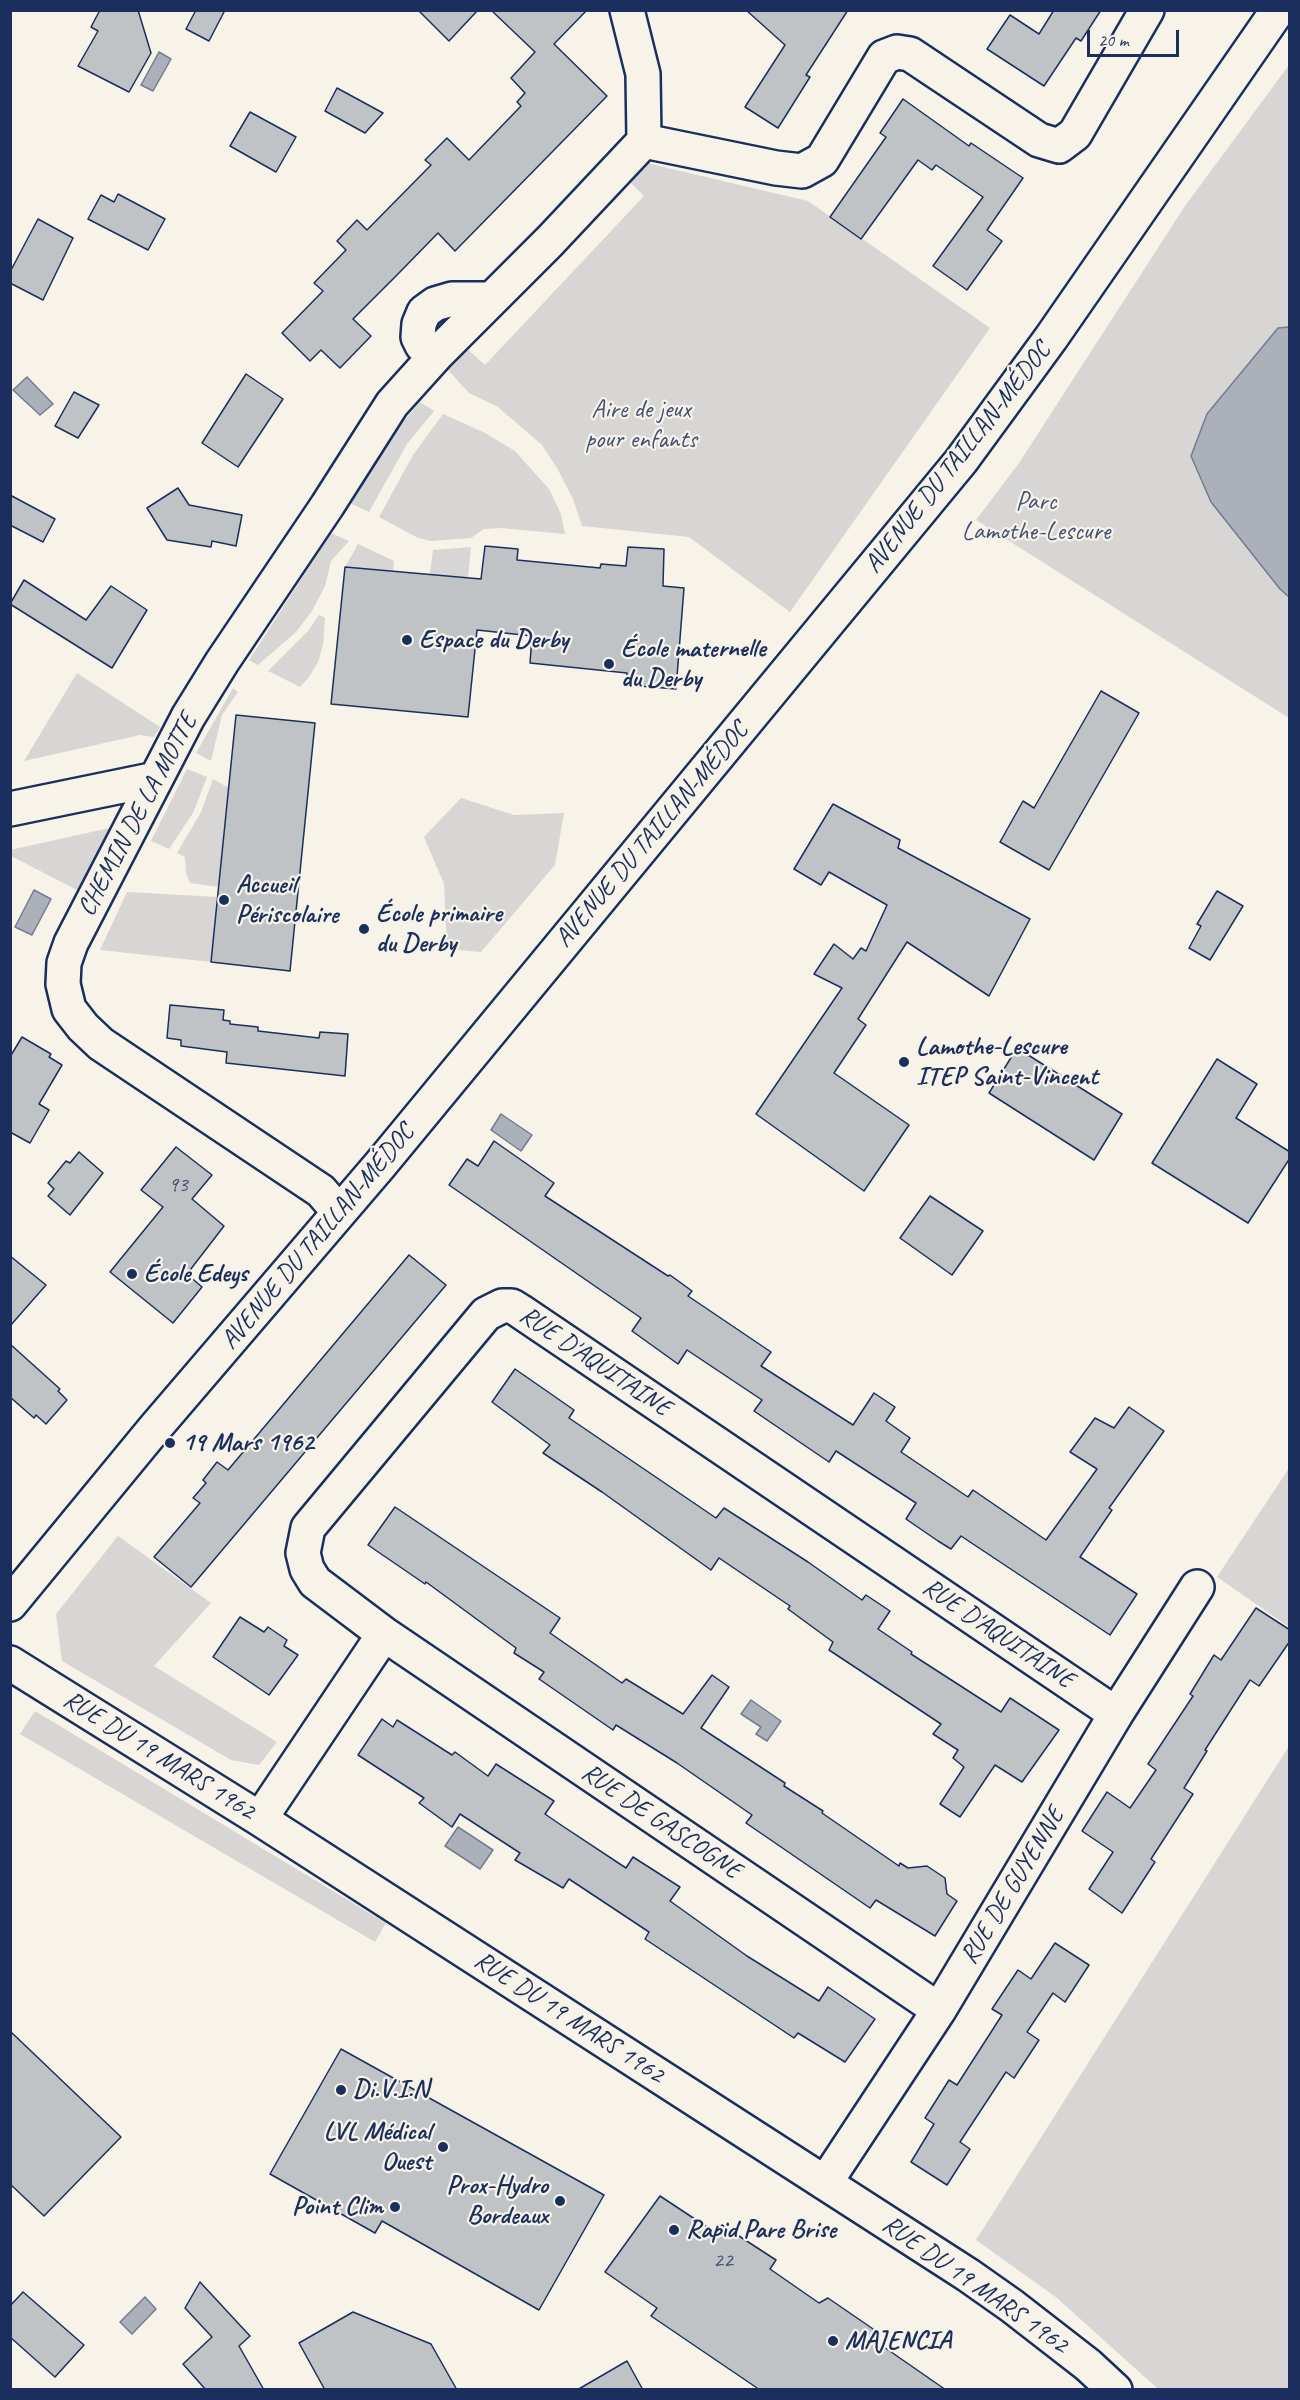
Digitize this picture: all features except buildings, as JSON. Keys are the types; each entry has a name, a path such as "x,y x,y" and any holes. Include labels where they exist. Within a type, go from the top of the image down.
{"street":[{"path":"627,10 643,74 644,141 776,168 802,171 822,160 884,57 897,52 910,54 1039,140 1059,146 1075,134 1147,10"},
{"name":"AVENUE DU TAILLAN-MÉDOC","path":"10,1604 154,1429 387,1156 981,436 1278,10"},
{"name":"CHEMIN DE LA MOTTE","path":"339,1212 321,1191 101,1044 83,1027 69,1009 63,984 64,963 71,943 188,717 392,404 438,353 430,352 418,338 418,324 424,312 435,304 452,299 492,299 644,141"},
{"path":"10,809 156,779"},
{"name":"RUE D'AQUITAINE","path":"384,1634 315,1582 307,1569 303,1553 308,1528 486,1314 502,1306 512,1306 1116,1714"},
{"name":"RUE DE GUYENNE","path":"825,2184 939,2010 1116,1714 1197,1587"},
{"path":"260,1819 384,1634"},
{"name":"RUE DE GASCOGNE","path":"384,1634 939,2010"},
{"name":"RUE DU 19 MARS 1962","path":"10,1663 260,1819 1012,2306 1088,2365 1115,2390"}],"green space":[{"name":"Parc Lamothe-Lescure","path":"1289,65 1289,718 976,520 1019,463 1185,206"},
{"name":"Aire de jeux pour enfants","path":"642,162 808,201 990,328 790,612 689,537 582,526 573,499 542,445 498,407 469,393 448,370 466,348 485,365 644,196 626,178"},
{"path":"420,402 434,411 407,444 369,512 350,503 393,434"},
{"path":"443,414 485,433 515,451 549,489 561,514 565,534 501,528 484,529 471,538 431,541 418,538 379,517 413,455"},
{"path":"331,533 349,541 331,561 325,586 312,611 296,632 258,665 249,660"},
{"path":"358,544 394,561 393,571 345,567"},
{"path":"471,547 468,578 430,574 433,550"},
{"path":"319,615 325,618 323,645 318,662 300,687 268,671 308,631"},
{"path":"77,673 160,727 154,737 140,735 24,761"},
{"path":"233,688 238,692 222,715 211,761 196,753"},
{"path":"187,769 207,777 193,813 169,849 151,841"},
{"path":"213,779 229,788 219,887 190,883 186,873 185,857 177,853 201,812"},
{"path":"461,798 514,815 564,813 555,865 481,952 447,949 444,884 424,837"},
{"path":"114,827 79,891 11,856 10,850"},
{"path":"127,892 218,897 211,962 100,950"},
{"path":"1289,1468 1289,1627 1217,1577"},
{"path":"118,1536 211,1603 154,1666 277,1742 259,1765 231,1760 62,1661 56,1614"},
{"path":"35,1711 386,1923 375,1942 20,1734"},
{"path":"1289,1746 1289,2389 1158,2389 1057,2298 976,2240"}],"shaded area":[{"path":"159,52 171,59 153,91 141,85"},
{"path":"1290,327 1289,597 1280,589 1211,502 1191,456 1207,414 1278,328"},
{"path":"27,377 53,404 40,415 13,390"},
{"path":"34,890 51,899 32,935 15,927"},
{"path":"501,1114 532,1135 521,1151 491,1130"},
{"path":"751,1700 781,1721 767,1741 756,1734 761,1727 741,1714"},
{"path":"458,1827 493,1850 480,1869 445,1846"},
{"path":"145,2297 156,2309 132,2334 120,2322"}],"place":[{"name":"Espace du Derby","path":"407,640"},
{"name":"École maternelle du Derby","path":"609,664"},
{"name":"Accueil Périscolaire","path":"224,900"},
{"name":"École primaire du Derby","path":"364,929"},
{"name":"Lamothe-Lescure ITEP Saint-Vincent","path":"904,1062"},
{"name":"École Edeys","path":"132,1274"},
{"name":"19 Mars 1962","path":"170,1443"},
{"name":"Di.V.I.N","path":"341,2090"},
{"name":"LVL Médical Ouest","path":"443,2147"},
{"name":"Prox-Hydro Bordeaux","path":"560,2201"},
{"name":"Point Clim","path":"395,2207"},
{"name":"Rapid Pare Brise","path":"674,2230"},
{"name":"MAJENCIA","path":"833,2341"}]}
